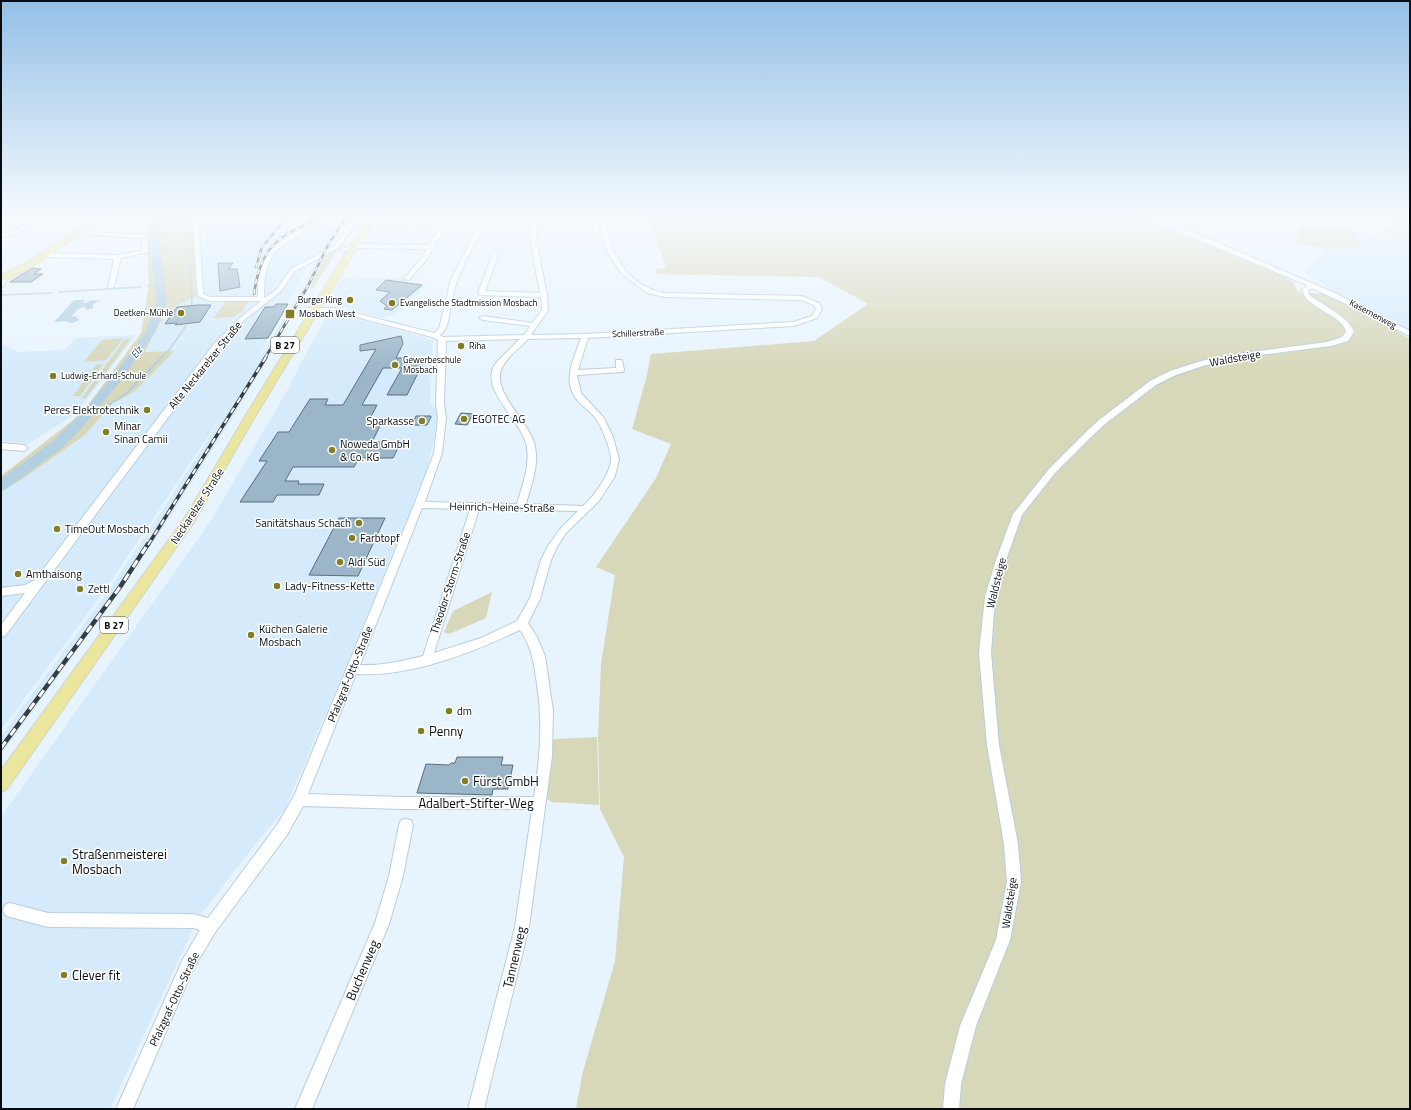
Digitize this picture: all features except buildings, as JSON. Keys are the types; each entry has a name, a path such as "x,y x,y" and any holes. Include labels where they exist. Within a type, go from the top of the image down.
{"main road":[{"path":"4,277 23,267"},
{"name":"B 27","path":"312,310 335,267"},
{"name":"B 27","path":"312,310 340,267"},
{"name":"Neckarelzer Straße","path":"1,784 190,518 251,415 255,393 262,380 312,310"}],"street":[{"path":"111,287 116,267"},
{"path":"198,267 200,295 210,299 265,298 260,286 263,267"},
{"name":"Alte Neckarelzer Straße","path":"1,633 217,346 265,298 284,284 293,270 299,267"},
{"path":"407,280 418,267"},
{"name":"Pfalzgraf-Otto-Straße","path":"124,1109 188,964 211,926 282,830 300,800 431,475 439,446 442,418 440,404 438,337 442,330 449,295 461,267"},
{"path":"491,267 481,293 544,295"},
{"path":"520,507 532,461 531,446 526,431 497,389 495,377 499,365 535,325 545,310 544,295 538,267"},
{"name":"Schillerstraße","path":"312,310 335,310 438,337 524,338 794,324 815,317 819,309 815,302 802,298 666,295 649,292 623,272 620,267"},
{"name":"Kasernenweg","path":"1269,267 1360,307 1410,334"},
{"path":"1,285 4,277"},
{"name":"Waldsteige","path":"951,1109 953,1084 968,1026 1003,940 1014,882 1011,844 993,745 986,653 990,597 1000,560 1018,514 1052,471 1102,422 1153,383 1173,373 1204,363 1243,355 1328,344 1345,338 1350,332 1346,324 1307,297 1305,290 1311,285"},
{"path":"483,318 535,325"},
{"path":"353,669 372,670 398,667 428,660 485,641 522,624 523,619 535,599 546,560 563,531 596,499 602,491 610,476 614,459 609,437 600,418 577,394 573,373 585,336"},
{"path":"573,373 620,370 619,362"},
{"path":"1,446 24,448"},
{"name":"Heinrich-Heine-Straße","path":"419,505 580,508 585,510"},
{"name":"Theodor-Storm-Straße","path":"428,660 429,651 475,507"},
{"path":"1,592 27,589 38,583"},
{"name":"Adalbert-Stifter-Weg","path":"300,800 401,803 540,803 546,756 547,711 539,656 533,640 522,624"},
{"name":"Tannenweg","path":"476,1109 522,927 540,803"},
{"name":"Buchenweg","path":"303,1109 382,924 396,876 406,826"},
{"path":"10,910 48,920 193,921 211,926"}],"shaded area":[{"path":"195,267 308,267 252,369 303,287 311,267 320,267 230,422 162,529 126,583 1,755 1,736 104,597 162,511 238,392 105,590 1,730 1,492 21,480 85,435 112,404 134,392 175,351 145,352 158,325 167,315 178,305 196,297"},
{"path":"1311,267 1410,267 1410,331 1333,291 1306,273"},
{"path":"405,278 408,283 426,284 403,310 383,318 327,303 341,279"},
{"path":"74,300 85,300 83,302 84,303 93,300 100,301 93,304 93,308 87,310 84,306 77,310 71,317 75,316 80,320 72,323 66,321 54,322"},
{"path":"336,315 355,318 433,340 430,404 437,410 435,436 426,472 343,674 285,809 257,842 198,918 110,1109 1,1109 1,817 210,522 284,396 326,316"},
{"name":"Ludwig-Erhard-Schule","path":"136,335 86,401 66,420 28,444 1,441 1,346 4,345 18,352 65,350 75,338"}],"green space":[{"path":"148,267 195,267 196,297 178,305 167,314 158,326 145,352 175,351 134,392 112,404 85,435 21,480 1,492 1,476 72,421 91,401 141,333 149,283"},
{"path":"320,267 327,267 313,288 309,289 313,285 311,284"},
{"path":"666,267 1262,267 1282,275 1293,282 1298,292 1323,294 1388,325 1410,339 1410,1109 576,1109 582,1075 615,961 624,857 600,809 598,736 601,664 615,575 596,567 656,478 671,444 632,429 646,379 651,354 814,341 868,304 819,277 656,274 655,269 666,268"},
{"path":"227,301 248,301 242,313 238,313 235,317 213,318"},
{"path":"124,338 106,360 84,362 102,340"},
{"path":"125,339 131,339 86,398 81,399"},
{"path":"103,364 80,396 73,396 96,365"},
{"path":"492,592 486,618 449,634 444,632 453,611"},
{"path":"597,737 599,805 552,802 547,799 553,739"}],"waterway":[{"name":"Elz","path":"1,486 58,444 83,419 117,378 150,333 162,301 158,267"},
{"path":"190,267 192,305"},
{"path":"148,286 159,285"},
{"path":"59,292 141,287"},
{"path":"1,295 52,293"},
{"path":"162,357 169,350 186,326"},
{"path":"83,419 125,395 162,357"}],"railway":[{"path":"254,294 260,267"},
{"path":"265,358 308,286 317,267"},
{"path":"148,545 266,357"},
{"path":"1,748 120,587 148,544"}],"place":[{"name":"Burger King","path":"350,300"},
{"name":"Evangelische Stadtmission Mosbach","path":"392,303"},
{"name":"Deetken-Mühle","path":"181,313"},
{"name":"Mosbach West","path":"290,314"},
{"name":"Riha","path":"461,346"},
{"name":"Gewerbeschule Mosbach","path":"395,365"},
{"name":"Ludwig-Erhard-Schule","path":"53,376"},
{"name":"Peres Elektrotechnik","path":"147,410"},
{"name":"EGOTEC AG","path":"464,419"},
{"name":"Sparkasse","path":"422,421"},
{"name":"Minar Sinan Camii","path":"106,432"},
{"name":"Noweda GmbH & Co. KG","path":"332,450"},
{"name":"Sanitätshaus Schach","path":"359,523"},
{"name":"TimeOut Mosbach","path":"57,529"},
{"name":"Farbtopf","path":"352,538"},
{"name":"Aldi Süd","path":"340,562"},
{"name":"Amthaisong","path":"18,574"},
{"name":"Lady-Fitness-Kette","path":"277,586"},
{"name":"Zettl","path":"80,589"},
{"name":"Küchen Galerie Mosbach","path":"251,635"},
{"name":"dm","path":"449,711"},
{"name":"Penny","path":"421,731"},
{"name":"Fürst GmbH","path":"465,781"},
{"name":"Straßenmeisterei Mosbach","path":"64,861"},
{"name":"Clever fit","path":"64,975"}]}
